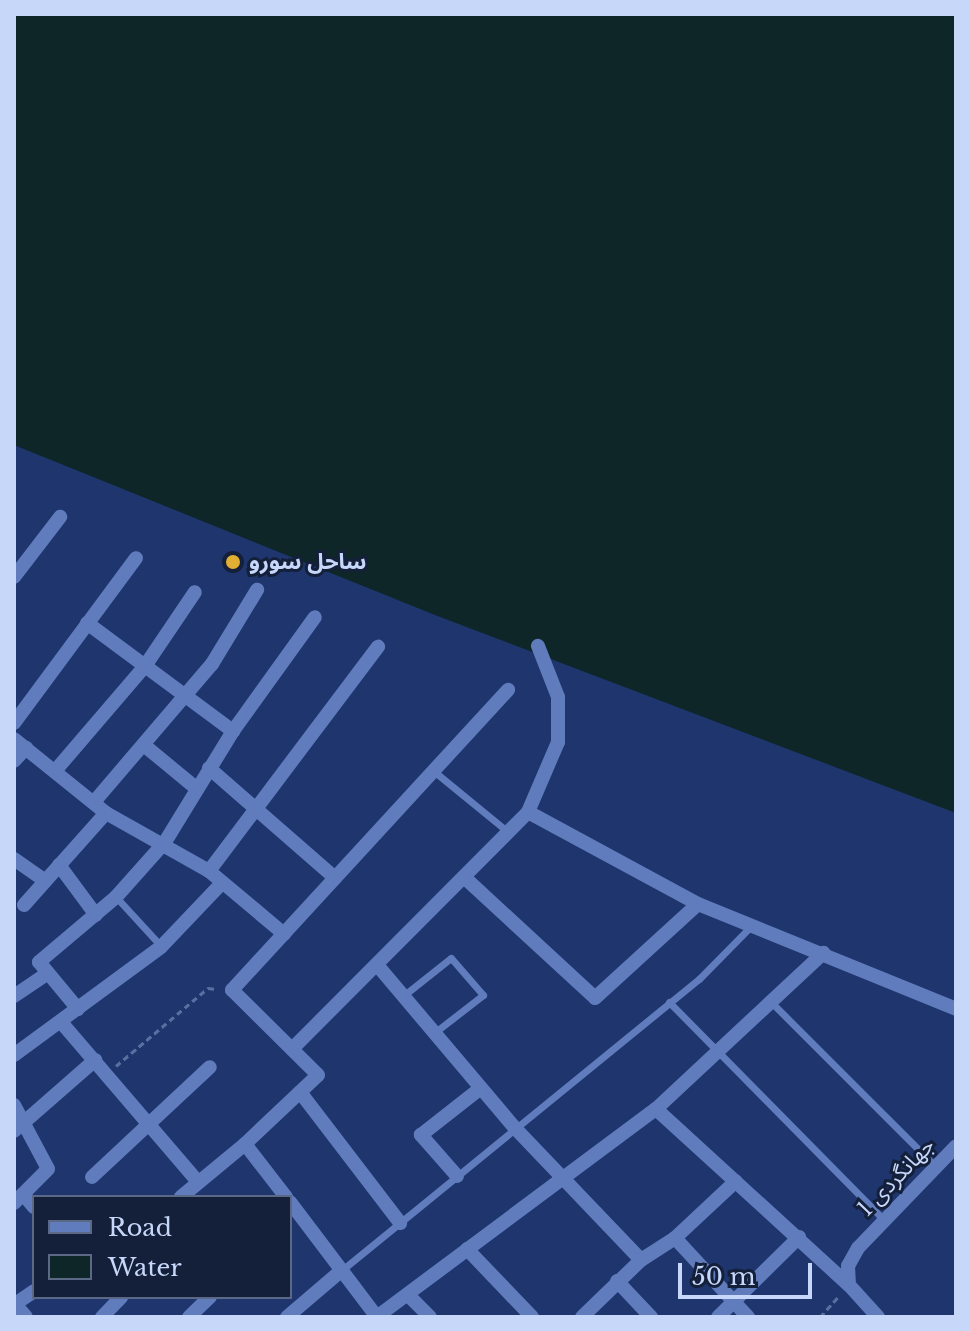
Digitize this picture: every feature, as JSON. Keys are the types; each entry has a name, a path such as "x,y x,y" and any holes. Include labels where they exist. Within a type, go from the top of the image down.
{"street":[{"path":"14,577 60,517"},
{"path":"14,723 136,558"},
{"path":"94,802 187,697 257,590"},
{"path":"55,771 145,666 195,592"},
{"path":"78,1009 39,962 116,897 165,842 233,731 315,617"},
{"path":"87,623 233,731"},
{"path":"292,1049 528,812 558,742 558,697 538,646"},
{"path":"209,871 378,647"},
{"path":"183,1195 245,1144 318,1075 232,990 436,773 508,690"},
{"path":"14,761 20,744 106,813 165,842 209,871 284,934"},
{"path":"145,746 196,788"},
{"path":"209,768 255,812 335,878"},
{"path":"528,812 698,904 754,923 956,1009"},
{"path":"24,905 106,813"},
{"path":"14,859 45,881"},
{"path":"59,865 96,915"},
{"path":"464,877 595,998 698,904"},
{"path":"14,1055 161,947 222,883"},
{"path":"296,1223 342,1270 378,1316 656,1109 823,953"},
{"path":"378,966 515,1128 641,1260"},
{"path":"14,996 47,974"},
{"path":"61,1022 107,1073 146,1126 198,1182"},
{"path":"20,1126 95,1060"},
{"path":"92,1177 210,1067"},
{"path":"457,1176 421,1135 481,1088"},
{"path":"300,1092 400,1223"},
{"path":"14,1105 20,1126 48,1169 19,1198"},
{"path":"656,1109 799,1237 878,1317"},
{"path":"245,1144 284,1195"},
{"name":"جهانگردی 1","path":"849,1285 848,1266 885,1221 956,1146"},
{"path":"582,1317 617,1281 641,1260 675,1238 736,1181"},
{"path":"718,1317 799,1237"},
{"path":"675,1238 748,1317"},
{"path":"467,1249 532,1317"},
{"path":"287,1317 342,1270"},
{"path":"617,1281 651,1317"},
{"path":"26,1317 14,1304 32,1292"},
{"path":"408,1295 430,1317"},
{"path":"102,1317 115,1299"}],"lane":[{"path":"436,773 508,832"},
{"path":"116,897 161,947"},
{"path":"342,1270 669,1002 754,923"},
{"path":"403,996 451,958 483,995 434,1033"},
{"path":"669,1002 715,1054 885,1221"},
{"path":"771,1002 936,1167"}],"path":[{"path":"107,1073 208,988 232,990"},
{"path":"820,1317 849,1285"}],"water":[{"path":"14,14 956,14 956,813 435,615 14,445"}],"place":[{"name":"ساحل سورو","path":"233,562"}]}
